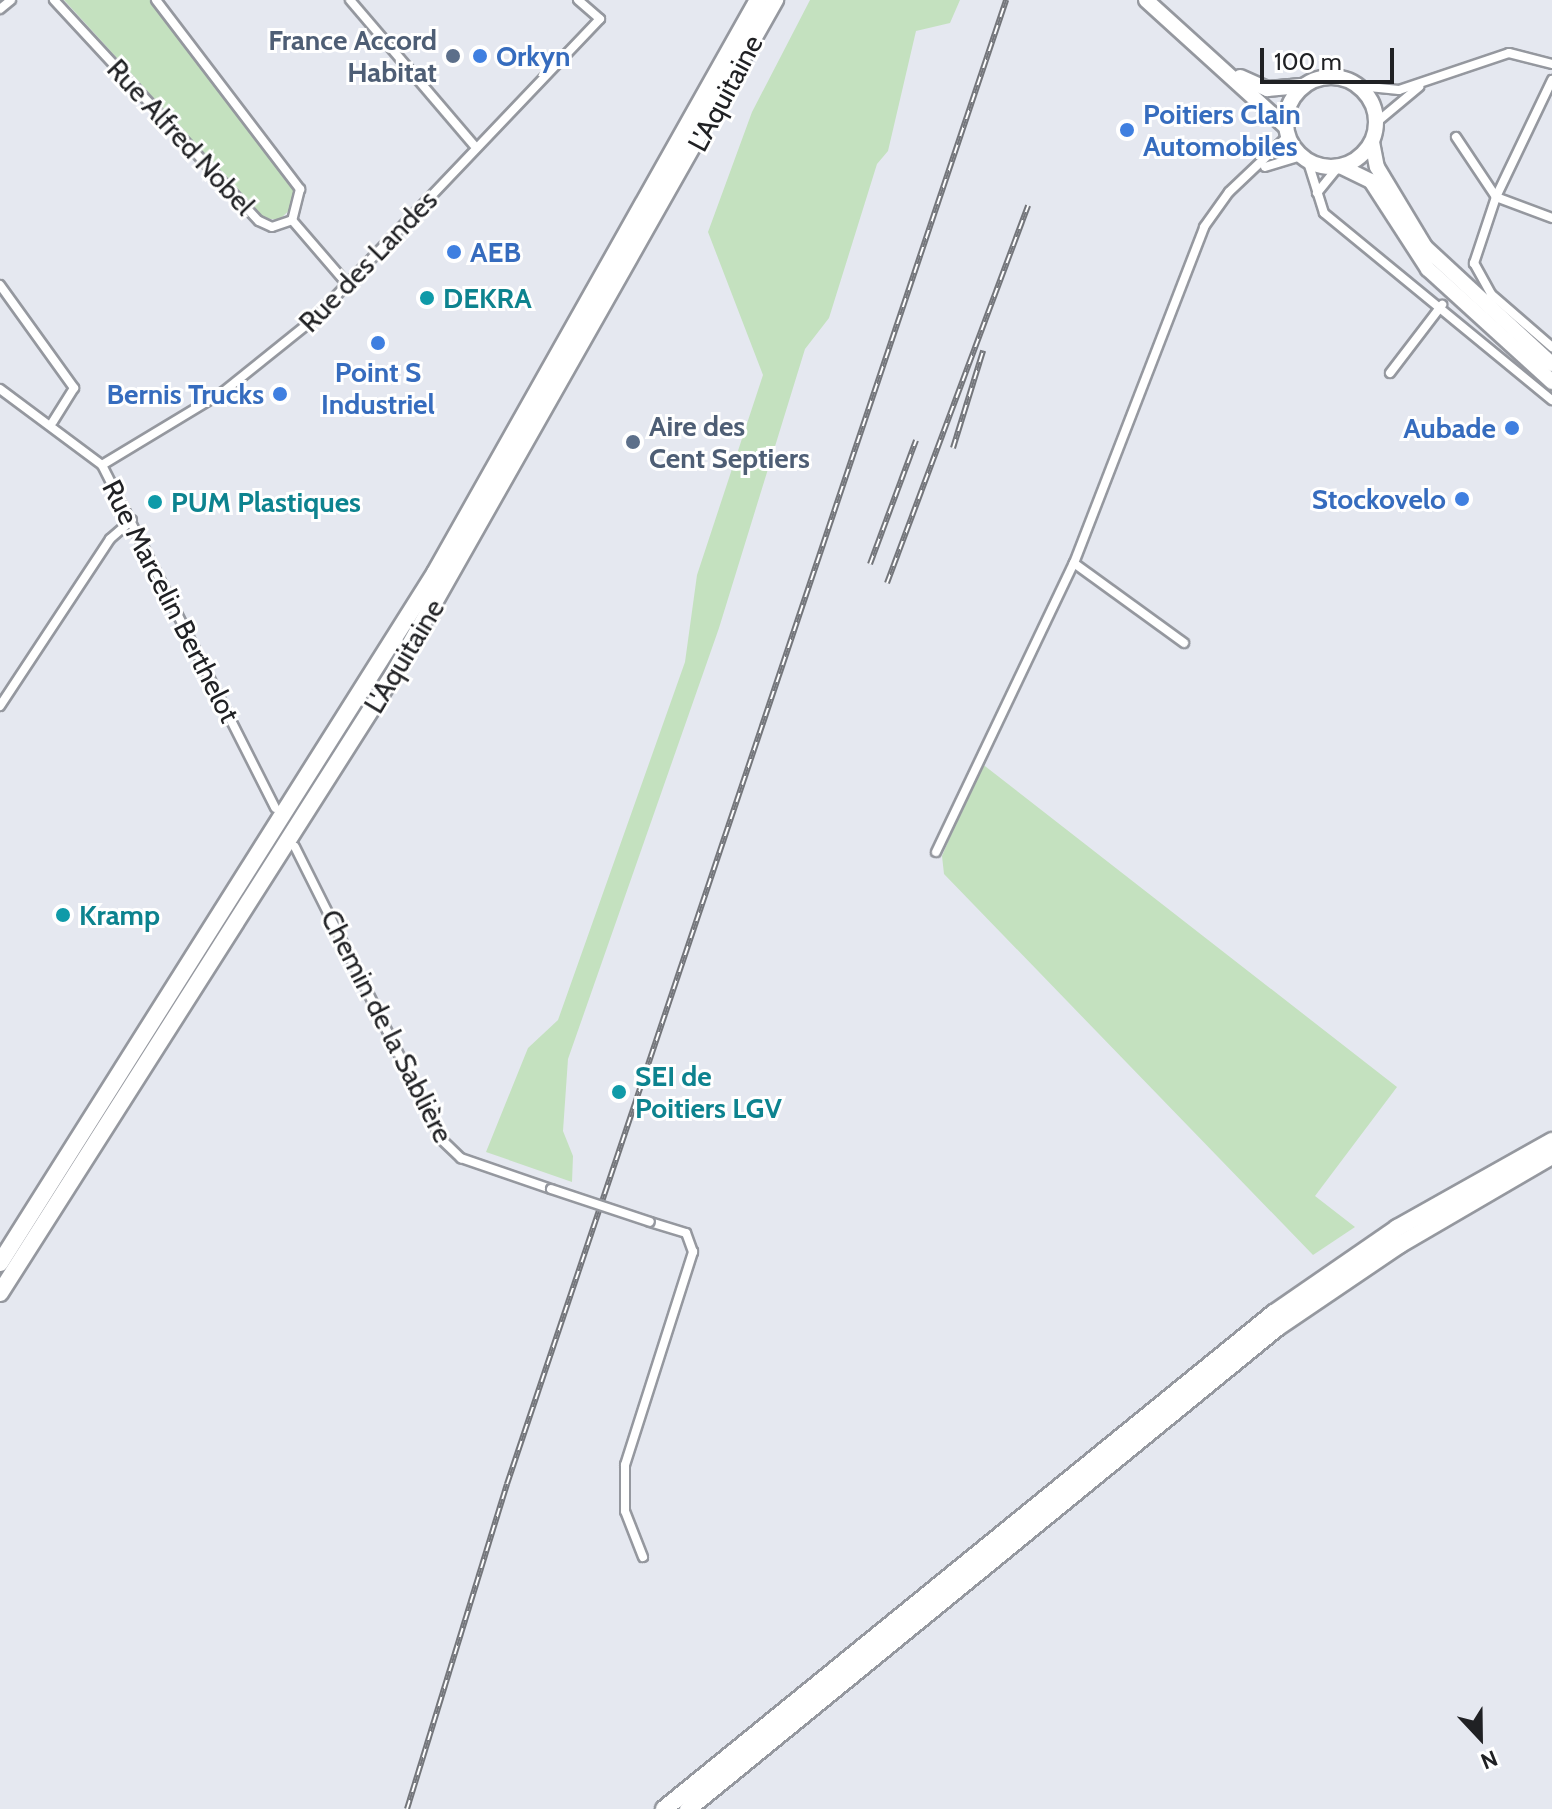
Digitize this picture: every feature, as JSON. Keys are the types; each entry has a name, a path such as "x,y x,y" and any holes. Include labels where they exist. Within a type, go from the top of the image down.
{"highway":[{"name":"L'Aquitaine","path":"0,1263 435,573 758,0"},
{"name":"L'Aquitaine","path":"0,1293 393,675 775,0"},
{"path":"664,1809 1274,1313 1397,1228 1552,1141"},
{"path":"688,1809 1277,1328 1411,1237 1552,1156"}],"main road":[{"path":"1146,0 1287,132 1304,159 1339,167 1371,181 1449,293 1552,382"},
{"path":"1210,59 1267,89 1304,86 1325,77 1359,86 1377,122 1372,142 1377,167 1449,293 1552,364"},
{"path":"1287,132 1304,86"},
{"path":"1339,167 1372,142"}],"street":[{"path":"0,9 11,0"},
{"name":"Rue Alfred Nobel","path":"54,0 259,221 272,227 292,220 347,284"},
{"path":"156,0 300,189 292,220"},
{"path":"350,0 474,145"},
{"name":"Rue des Landes","path":"102,465 249,374 347,284 474,145 600,19 578,0"},
{"path":"1359,86 1389,91 1426,83 1509,53 1552,64"},
{"path":"1552,80 1475,247 1480,278 1552,347"},
{"path":"1377,122 1426,83"},
{"path":"936,852 1074,563 1204,227 1287,132"},
{"path":"1456,137 1496,197 1552,218"},
{"path":"1256,170 1304,159 1324,213 1449,293 1552,400"},
{"path":"1317,194 1339,167"},
{"path":"0,285 74,388 53,422"},
{"path":"1390,373 1449,293"},
{"name":"Rue Marcelin Berthelot","path":"0,389 53,422 102,465 275,808"},
{"path":"0,706 110,539 132,520"},
{"path":"1074,563 1184,643"},
{"name":"Chemin de la Sablière","path":"295,847 441,1139 461,1158 686,1233 693,1252 625,1465 625,1511 643,1557"}],"green space":[{"path":"64,0 151,0 295,188 297,203 279,220 263,218"},
{"path":"810,0 960,0 950,23 916,31 888,151 877,164 829,318 805,349 719,628 568,1059 563,1131 573,1156 572,1182 486,1152 528,1048 558,1020 685,662 697,575 763,375 708,232 752,112"},
{"path":"981,763 1397,1087 1315,1196 1355,1227 1313,1255 944,874 942,856"}],"railway":[{"path":"407,1809 507,1484 1006,0"},
{"path":"887,583 1028,205"},
{"path":"953,448 983,351"},
{"path":"870,564 916,440"}],"place":[{"name":"France Accord Habitat","path":"453,56"},
{"name":"Orkyn","path":"480,56"},
{"name":"Poitiers Clain Automobiles","path":"1127,130"},
{"name":"AEB","path":"454,252"},
{"name":"DEKRA","path":"427,298"},
{"name":"Point S Industriel","path":"378,343"},
{"name":"Bernis Trucks","path":"280,394"},
{"name":"Aubade","path":"1512,428"},
{"name":"Aire des Cent Septiers","path":"633,442"},
{"name":"Stockovelo","path":"1462,499"},
{"name":"PUM Plastiques","path":"155,502"},
{"name":"Kramp","path":"63,915"},
{"name":"SEI de Poitiers LGV","path":"619,1092"}]}
